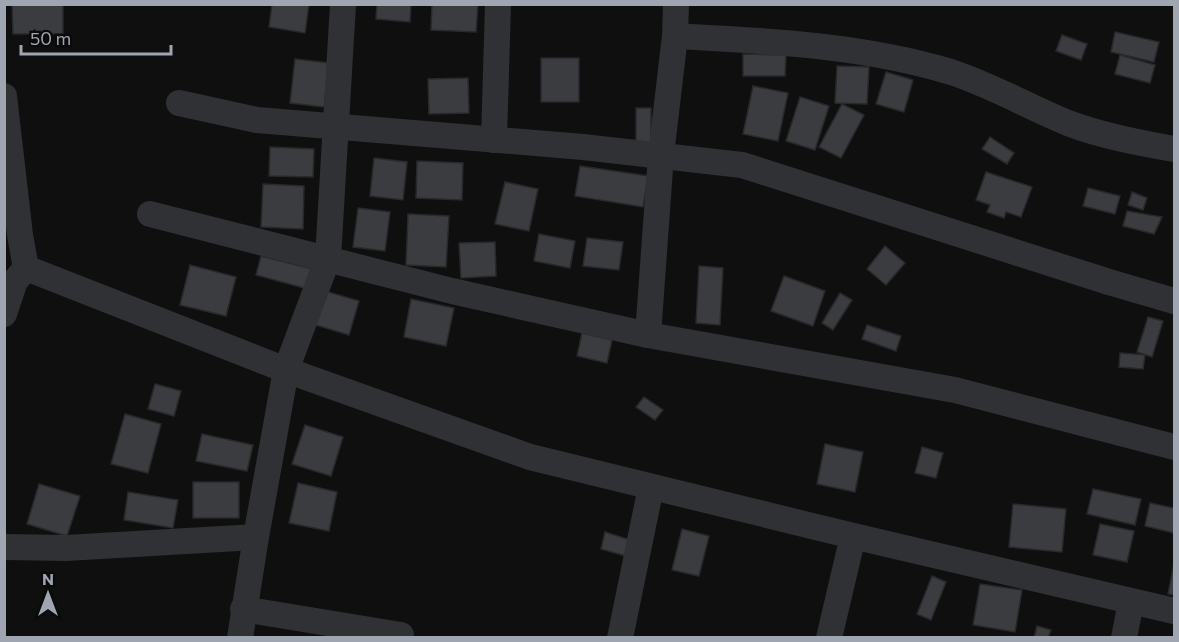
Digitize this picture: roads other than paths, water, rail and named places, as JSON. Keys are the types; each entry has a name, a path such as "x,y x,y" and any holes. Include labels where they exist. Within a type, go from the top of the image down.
{"street":[{"path":"240,638 255,537 286,370 328,258 343,4"},
{"path":"494,140 498,4"},
{"path":"648,335 661,155 675,36 676,4"},
{"path":"675,36 830,47 900,58 954,73 1070,123 1127,141 1174,150"},
{"path":"4,96 12,235 26,268 286,370 530,457 1174,611"},
{"path":"179,103 257,120 583,147 742,165 1174,301"},
{"path":"150,214 452,291 648,335 955,390 1174,447"},
{"path":"4,314 15,281 26,268"},
{"path":"620,638 651,487"},
{"path":"829,638 853,536"},
{"path":"4,547 66,548 255,537"},
{"path":"1125,638 1131,602"},
{"path":"243,609 400,635"}]}
